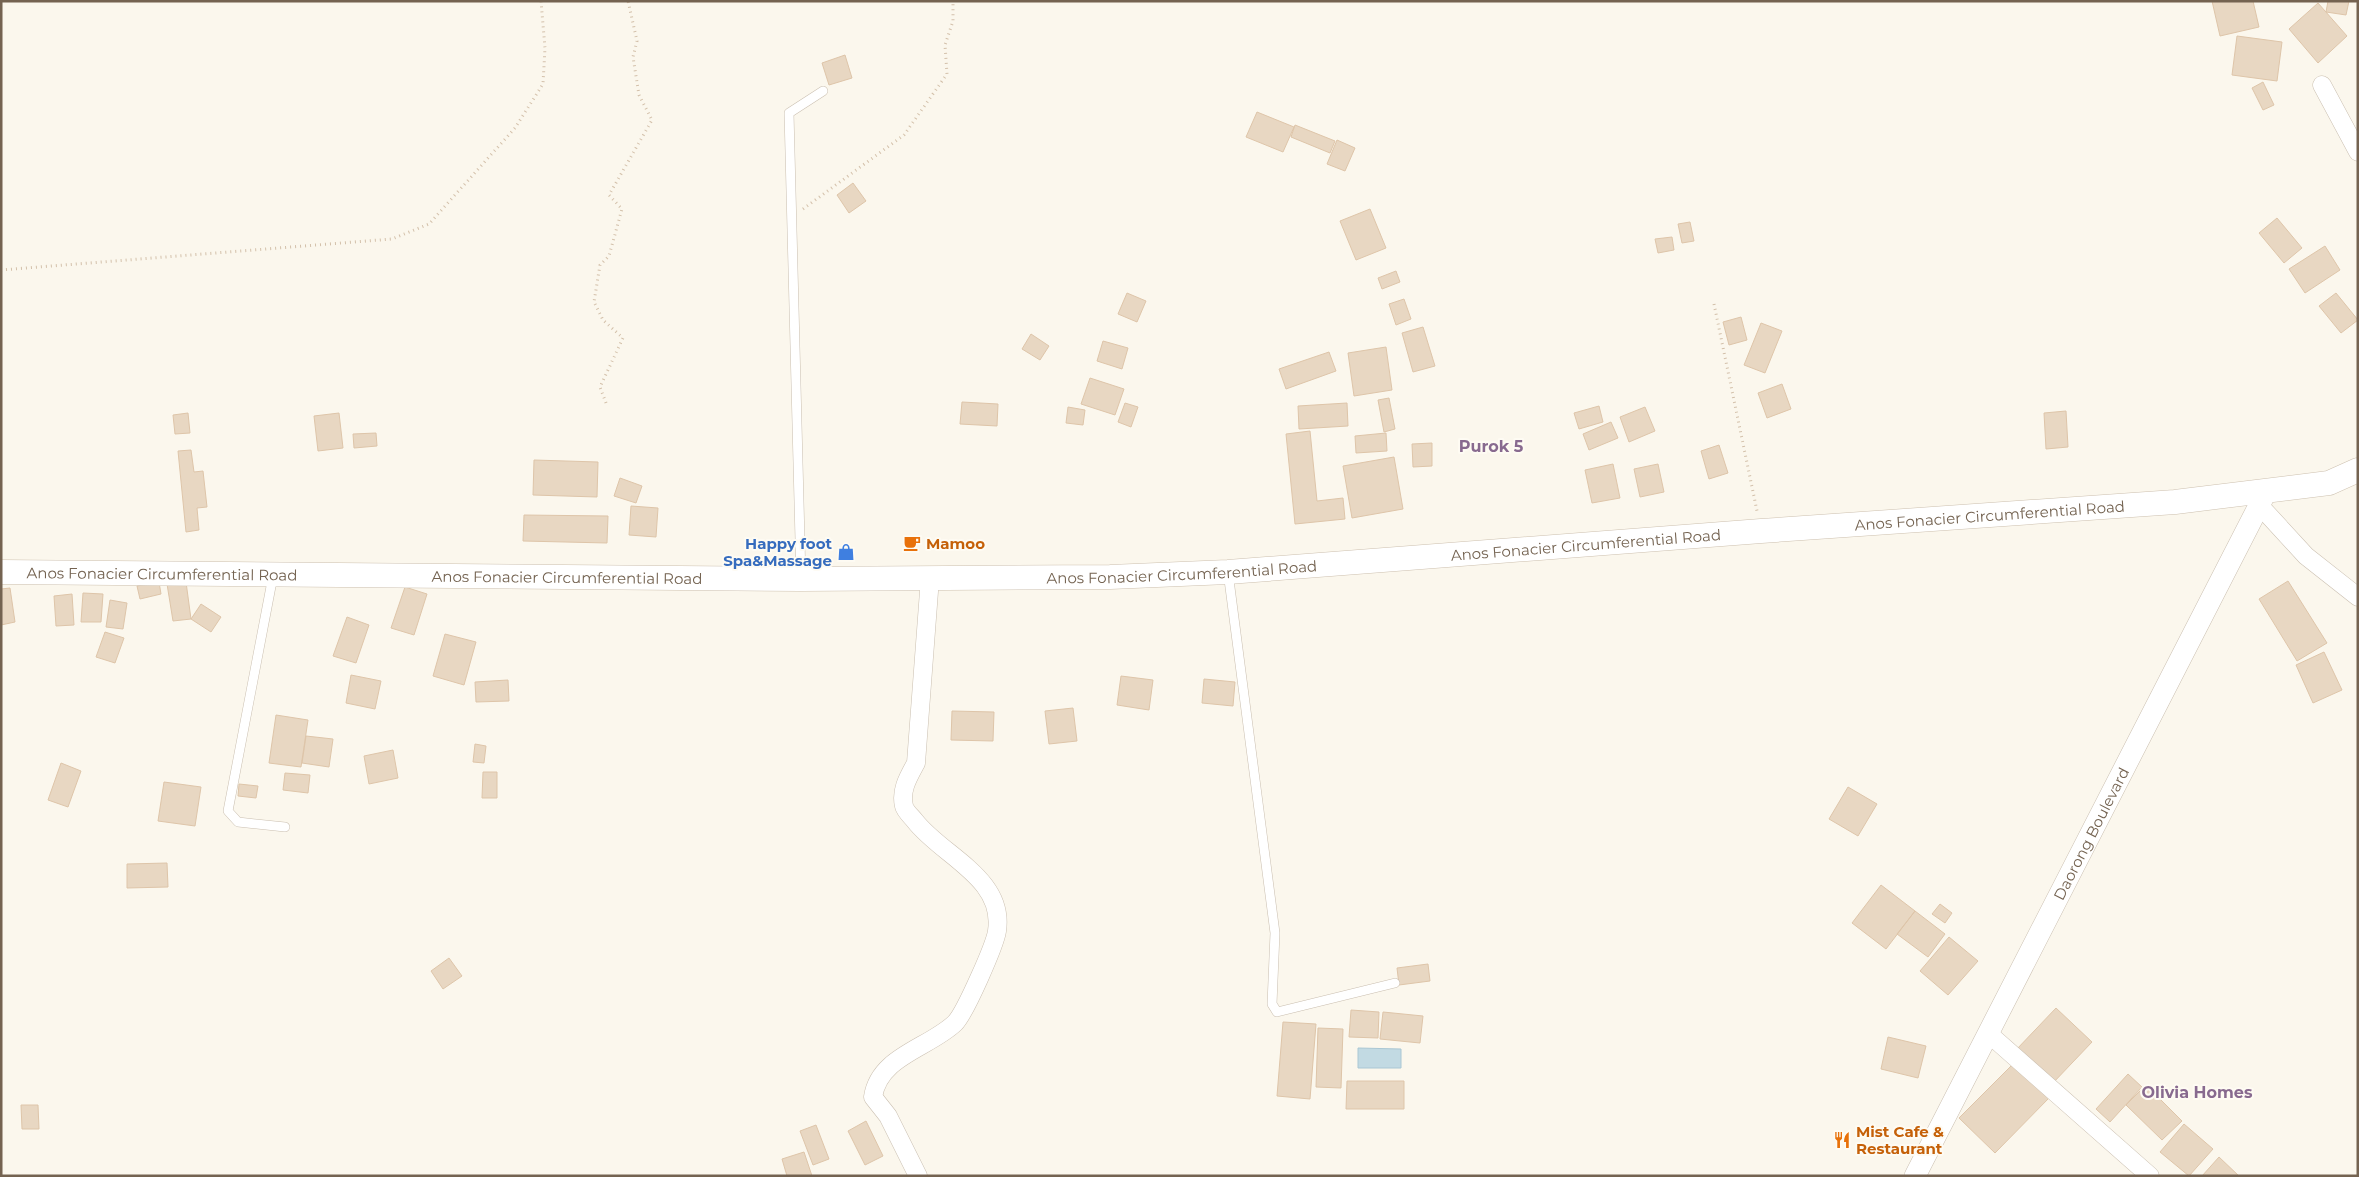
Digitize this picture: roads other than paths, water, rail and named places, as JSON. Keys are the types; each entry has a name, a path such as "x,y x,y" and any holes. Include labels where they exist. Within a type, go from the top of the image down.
{"main road":[{"name":"Anos Fonacier Circumferential Road","path":"1,572 801,579 1110,577 1228,572 1761,531 2175,502 2263,500 2329,483 2358,470"}],"street":[{"path":"2322,85 2358,152"},
{"path":"2263,500 2306,556 2358,597"},
{"name":"Daorong Boulevard","path":"1915,1176 2263,500"},
{"path":"918,1176 888,1116 873,1097 875,1085 891,1064 955,1023 968,1004 997,931 997,908 987,886 919,826 904,806 904,786 916,763 930,578"},
{"path":"1989,1034 2150,1176"}],"lane":[{"path":"801,579 789,113 823,91"},
{"path":"1228,572 1275,933 1272,1004 1277,1012 1394,983"},
{"path":"274,574 228,811 238,822 285,827"}],"water":[{"path":"1358,1048 1401,1049 1401,1068 1358,1068"}],"place":[{"name":"Mamoo","path":"912,543"},
{"name":"Happy foot Spa&Massage","path":"846,552"},
{"name":"Mist Cafe & Restaurant","path":"1842,1140"}],"district":[{"name":"Purok 5","path":"1491,446"},
{"name":"Olivia Homes","path":"2197,1092"}]}
